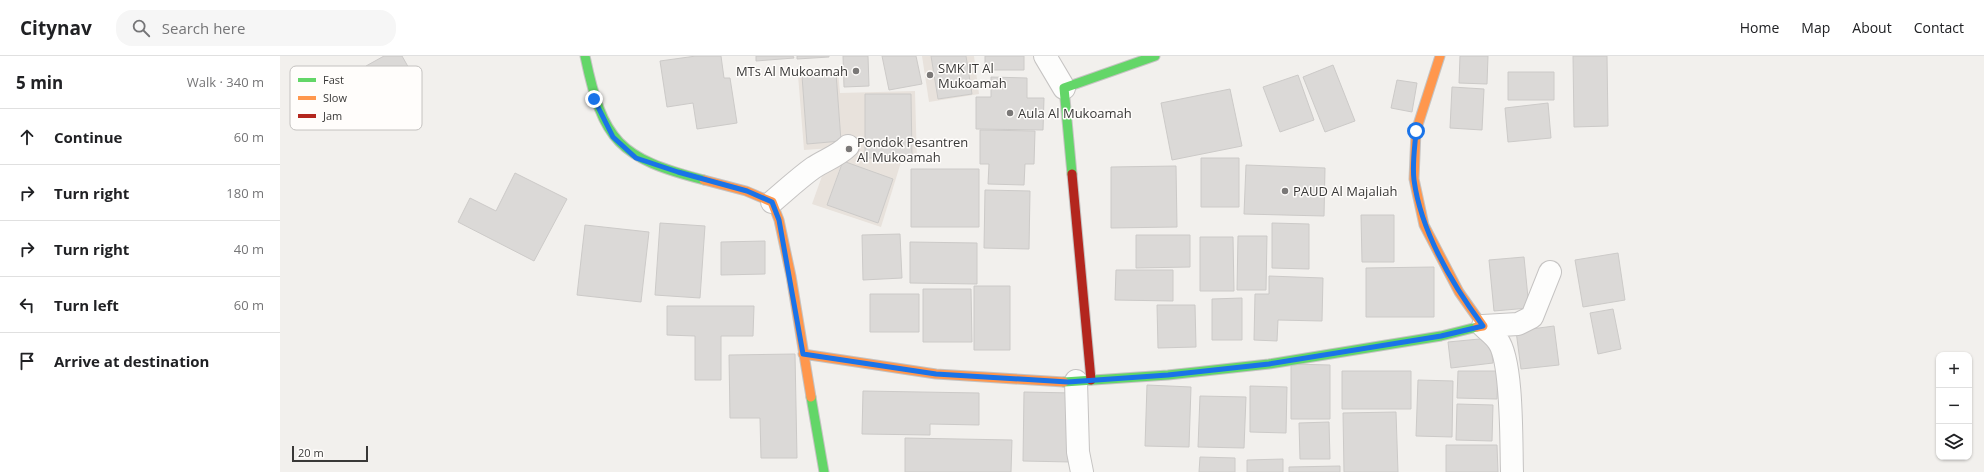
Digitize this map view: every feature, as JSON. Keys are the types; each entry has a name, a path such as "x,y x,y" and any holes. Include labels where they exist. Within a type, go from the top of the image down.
{"street":[{"path":"585,56 594,99 613,137 636,158 678,172 747,191 772,202 781,227 824,472"},
{"path":"1045,56 1064,88 1083,381 1078,452 1082,472"},
{"path":"1064,88 1156,56"},
{"path":"1440,56 1416,131 1414,179 1424,225 1459,292 1483,326 1499,341 1504,354 1511,414 1512,472"},
{"path":"772,202 812,168 830,157 840,154 848,146"},
{"path":"803,354 936,374 1083,381 1168,375 1269,364 1441,336 1483,326 1518,324 1532,317 1550,272"}],"shaded area":[{"name":"SMK IT Al Mukoamah","path":"922,56 931,56 938,99 972,94 966,56 974,56 979,94 929,102"},
{"name":"Pondok Pesantren Al Mukoamah","path":"838,71 840,93 915,91 917,163 901,162 881,227 812,204 832,148 804,150 798,75","holes":["836,73 841,141 807,144 802,76","865,94 911,94 912,158 865,158","842,162 893,179 878,222 827,205"]}],"building":[{"path":"384,56 402,56 408,66 366,66"},
{"path":"696,56 721,56 724,78 730,78 737,123 697,129 693,103 667,107 660,61"},
{"path":"756,56 793,56 794,58 756,61"},
{"path":"797,56 829,56 829,57 797,59"},
{"name":"MTs Al Mukoamah","path":"843,56 868,56 869,86 844,87"},
{"path":"882,56 916,56 922,84 889,90"},
{"path":"931,56 966,56 972,94 938,99"},
{"path":"985,56 1024,56 1024,70 985,70"},
{"path":"1460,56 1488,56 1487,84 1459,83"},
{"path":"1573,56 1607,56 1608,126 1574,127"},
{"path":"1333,65 1355,121 1325,132 1303,77"},
{"path":"1508,72 1554,72 1554,100 1508,100"},
{"path":"836,73 841,141 807,144 802,76"},
{"path":"1298,75 1314,120 1280,132 1263,87"},
{"name":"Aula Al Mukoamah","path":"991,77 1027,78 1027,98 1044,98 1043,130 976,129 976,97 991,97"},
{"path":"1397,80 1417,83 1412,112 1391,108"},
{"path":"1452,87 1484,89 1482,130 1450,128"},
{"path":"1230,89 1242,146 1172,160 1161,103"},
{"path":"865,94 911,94 912,158 865,158"},
{"path":"1548,103 1551,138 1508,142 1505,108"},
{"path":"980,130 1035,131 1034,164 1025,164 1024,185 988,184 989,164 980,164"},
{"path":"1201,158 1239,158 1239,207 1201,207"},
{"path":"843,161 893,179 878,223 827,205"},
{"name":"PAUD Al Majaliah","path":"1246,165 1325,168 1324,216 1244,214"},
{"path":"1176,166 1177,227 1111,228 1111,167"},
{"path":"911,169 979,169 979,227 911,227"},
{"path":"515,173 567,199 534,261 458,222 470,198 496,211"},
{"path":"985,190 1030,191 1029,249 984,248"},
{"path":"1361,215 1394,215 1394,262 1362,262"},
{"path":"660,223 705,226 700,298 655,295"},
{"path":"1272,223 1309,224 1309,269 1272,268"},
{"path":"585,225 649,232 641,302 577,295"},
{"path":"900,234 902,278 863,280 862,235"},
{"path":"1136,235 1190,235 1190,267 1136,268"},
{"path":"1238,236 1267,236 1266,290 1237,290"},
{"path":"1200,237 1233,237 1234,291 1200,291"},
{"path":"765,241 765,274 721,275 721,242"},
{"path":"910,242 977,243 977,284 910,283"},
{"path":"1618,253 1625,300 1583,307 1575,260"},
{"path":"1524,257 1529,308 1494,311 1489,260"},
{"path":"1434,267 1434,317 1366,317 1366,268"},
{"path":"1116,270 1173,270 1173,301 1115,300"},
{"path":"1269,276 1323,278 1322,321 1278,320 1277,341 1254,340 1255,294 1269,294"},
{"path":"974,286 1010,286 1010,350 974,350"},
{"path":"923,289 971,289 972,342 923,342"},
{"path":"870,294 919,294 919,332 870,332"},
{"path":"1242,298 1242,340 1212,340 1212,299"},
{"path":"1157,305 1195,305 1196,347 1158,348"},
{"path":"667,306 754,306 753,336 721,336 721,380 695,380 695,336 667,335"},
{"path":"1613,309 1621,349 1598,354 1590,313"},
{"path":"1554,326 1559,365 1521,369 1516,331"},
{"path":"1490,338 1493,363 1451,368 1448,342"},
{"path":"795,354 797,458 761,458 760,418 730,418 729,355"},
{"path":"1291,364 1330,365 1330,419 1291,419"},
{"path":"1342,371 1411,371 1411,409 1342,409"},
{"path":"1458,371 1498,371 1497,399 1457,398"},
{"path":"1418,380 1453,381 1452,437 1416,436"},
{"path":"1147,385 1191,387 1189,447 1145,446"},
{"path":"1250,386 1287,387 1286,433 1250,432"},
{"path":"863,391 979,393 979,425 930,424 930,435 862,434"},
{"path":"1024,392 1072,393 1071,462 1023,461"},
{"path":"1200,396 1246,397 1244,448 1198,447"},
{"path":"1457,404 1493,405 1492,441 1456,440"},
{"path":"1396,412 1398,472 1344,472 1343,413"},
{"path":"1329,422 1330,459 1300,459 1299,423"},
{"path":"905,438 1012,440 1011,472 905,472"},
{"path":"1446,445 1497,445 1498,472 1446,472"},
{"path":"1200,457 1235,458 1235,472 1199,472"},
{"path":"1283,459 1283,472 1247,472 1247,460"},
{"path":"1340,466 1340,472 1289,472 1289,467"}],"traffic: fast":[{"path":"585,56 599,109 608,127 619,142 634,154 652,163 675,172 704,180"},
{"path":"1072,174 1064,88 1155,56"},
{"path":"1064,382 1168,375 1269,364 1441,336 1477,327"},
{"path":"811,397 824,472"}],"traffic: slow":[{"path":"1440,56 1416,131 1414,179 1424,225 1459,292 1483,326 1477,327"},
{"path":"704,180 746,191 772,202 779,220 791,276 811,397"},
{"path":"803,354 936,374 1064,382"}],"traffic: jam":[{"path":"1072,174 1091,380"}],"place":[{"name":"MTs Al Mukoamah","path":"856,71"},
{"name":"SMK IT Al Mukoamah","path":"930,75"},
{"name":"Aula Al Mukoamah","path":"1010,113"},
{"name":"Pondok Pesantren Al Mukoamah","path":"849,149"},
{"name":"PAUD Al Majaliah","path":"1285,191"}],"route":[{"path":"594,99 613,137 636,158 678,172 747,191 772,202 779,220 791,276 803,354 936,374 1068,382 1168,375 1269,364 1441,336 1483,326 1459,292 1424,225 1414,179 1416,131"}]}
